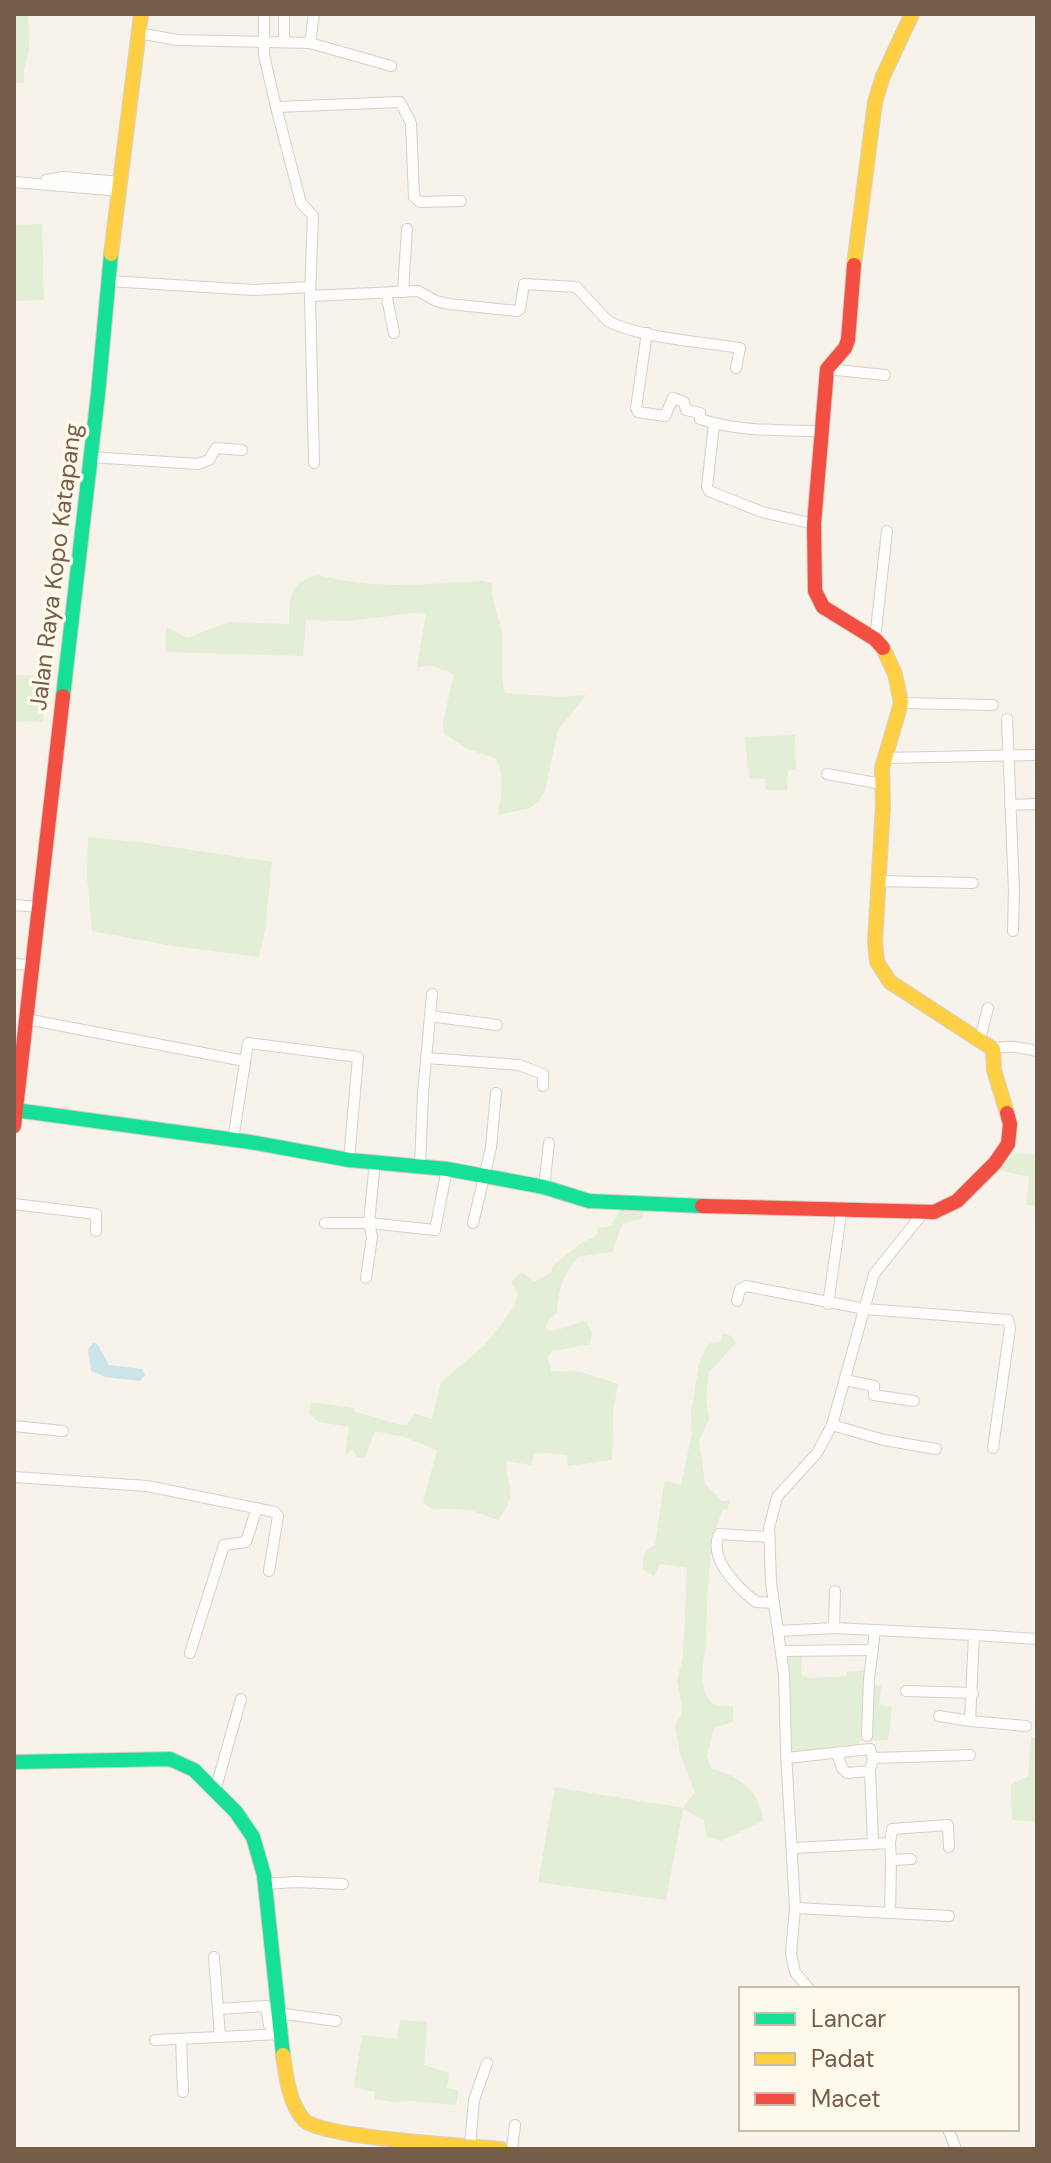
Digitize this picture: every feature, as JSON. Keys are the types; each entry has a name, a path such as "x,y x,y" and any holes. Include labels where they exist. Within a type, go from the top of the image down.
{"street":[{"name":"Jalan Raya Kopo Katapang","path":"14,1126 18,1051 33,965 141,14"},
{"path":"264,14 264,55 276,107 301,203 313,216 310,292 314,463"},
{"path":"284,14 284,41"},
{"path":"310,43 314,14"},
{"path":"15,1110 233,1140 349,1160 447,1169 544,1187 602,1203 842,1208 923,1213 944,1209 957,1201 995,1163 1008,1144 1010,1124 994,1070 993,1049 885,977 875,951 884,758 901,703 891,663 875,639 823,607 815,591 814,524 827,369 848,340 855,256 875,102 883,76 912,14"},
{"path":"139,33 177,40 310,43 391,66"},
{"path":"276,107 400,102 411,123 414,197 420,202 461,201"},
{"path":"14,182 120,186"},
{"path":"403,292 407,229"},
{"path":"109,281 310,292 418,291 449,304 517,311 520,309 524,284 570,285 581,290 611,323 647,333 740,348 736,368"},
{"path":"386,293 394,333"},
{"path":"647,333 637,411 665,416 673,398 684,402 686,410 700,413 700,420 714,424 780,431 820,431"},
{"path":"827,369 885,375"},
{"path":"714,424 709,491 762,512 814,524"},
{"path":"90,457 198,464 209,460 216,448 242,450"},
{"path":"875,639 887,531"},
{"path":"901,703 993,705"},
{"path":"1007,719 1013,931"},
{"path":"884,758 1037,755"},
{"path":"827,774 882,784"},
{"path":"1010,805 1037,804"},
{"path":"878,881 973,883"},
{"path":"14,905 39,907"},
{"path":"14,964 33,965"},
{"path":"420,1166 432,994"},
{"path":"980,1039 988,1008"},
{"path":"430,1016 497,1025"},
{"path":"26,1019 245,1061"},
{"path":"233,1140 248,1043 360,1058 349,1160"},
{"path":"993,1049 1000,1046 1037,1051"},
{"path":"426,1058 526,1067 543,1074 543,1086"},
{"path":"473,1223 491,1148 496,1093"},
{"path":"544,1187 549,1143"},
{"path":"366,1278 372,1237 369,1223 375,1161"},
{"path":"325,1223 369,1223 435,1230 447,1169"},
{"path":"14,1204 96,1214 96,1231"},
{"path":"828,1304 842,1208"},
{"path":"807,1987 795,1972 791,1954 795,1908 783,1651 774,1603 769,1528 777,1497 817,1453 832,1425 874,1274 923,1213"},
{"path":"737,1301 740,1289 746,1286 865,1309 1008,1320 1010,1328 993,1448"},
{"path":"845,1380 874,1386 874,1395 914,1401"},
{"path":"832,1425 884,1440 936,1449"},
{"path":"14,1426 63,1431"},
{"path":"14,1477 147,1486 275,1512 278,1516 269,1571"},
{"path":"190,1653 224,1545 246,1542 257,1508"},
{"path":"770,1537 719,1534 716,1545 726,1571 743,1590 756,1602 774,1603"},
{"path":"834,1628 835,1591"},
{"path":"779,1631 834,1628 1037,1639"},
{"path":"867,1736 875,1630"},
{"path":"970,1721 974,1635"},
{"path":"783,1651 873,1650"},
{"path":"906,1691 973,1693"},
{"path":"215,1791 241,1699"},
{"path":"939,1716 1026,1726"},
{"path":"787,1758 870,1749 873,1758 870,1771 873,1842"},
{"path":"837,1753 847,1773 870,1771"},
{"path":"873,1758 970,1755"},
{"path":"14,1762 170,1759 186,1763 252,1834 272,1931 276,2024 298,2116 307,2123 381,2144 501,2149"},
{"path":"890,1912 892,1829 948,1825 949,1847"},
{"path":"793,1848 890,1843"},
{"path":"891,1860 911,1859"},
{"path":"264,1884 343,1884"},
{"path":"795,1908 949,1916"},
{"path":"214,1957 220,2036"},
{"path":"218,2009 266,2006 276,2024"},
{"path":"155,2040 220,2036 276,2024 336,2021"},
{"path":"181,2039 183,2092"},
{"path":"470,2146 474,2100 487,2063"},
{"path":"512,2149 515,2125"}],"green space":[{"path":"14,14 28,14 29,51 24,83 14,84"},
{"path":"42,224 44,300 14,301 14,225"},
{"path":"319,575 379,584 492,583 502,635 505,693 560,697 586,695 558,730 545,791 537,803 530,808 498,815 502,778 495,758 470,750 444,734 443,722 454,674 432,666 417,667 426,614 422,612 349,621 306,620 303,656 166,652 166,627 187,638 229,622 289,624 293,592 302,581"},
{"path":"14,674 49,678 43,722 14,721"},
{"path":"795,735 796,769 788,771 787,790 766,790 765,779 749,778 745,737"},
{"path":"88,837 272,862 259,957 92,931 87,876"},
{"path":"1016,1153 1037,1155 1037,1206 1027,1205 1029,1177 997,1170"},
{"path":"645,1209 642,1219 623,1223 612,1252 578,1257 565,1276 557,1312 546,1327 549,1331 586,1321 592,1333 590,1345 553,1350 548,1357 551,1371 581,1372 618,1384 613,1413 612,1460 568,1466 567,1455 537,1452 531,1465 506,1461 511,1491 509,1502 498,1520 470,1510 430,1508 423,1502 437,1450 404,1437 375,1431 365,1458 357,1457 352,1449 345,1455 349,1427 319,1422 309,1414 311,1402 353,1408 355,1412 406,1425 415,1414 432,1419 441,1382 484,1346 514,1307 518,1294 511,1282 522,1272 534,1282 552,1272 552,1266 596,1236 598,1228 611,1226 620,1210"},
{"path":"723,1333 731,1336 736,1343 709,1372 706,1399 709,1420 699,1441 705,1484 722,1501 730,1500 727,1510 723,1509 713,1540 702,1682 706,1694 715,1705 733,1706 733,1722 714,1728 707,1756 711,1769 730,1775 753,1793 762,1811 763,1821 721,1841 706,1836 704,1820 683,1809 666,1900 538,1882 555,1787 683,1808 695,1792 680,1754 675,1725 682,1706 677,1680 683,1657 687,1568 660,1564 654,1576 644,1570 643,1562 645,1553 655,1545 664,1484 667,1481 681,1485 692,1433 691,1413 699,1363 708,1344 721,1341"},
{"path":"787,1654 802,1654 801,1675 812,1678 847,1676 847,1672 868,1670 866,1682 881,1686 879,1705 892,1707 888,1740 860,1741 859,1753 790,1758"},
{"path":"1031,1737 1037,1737 1037,1822 1012,1820 1011,1785 1028,1776"},
{"path":"400,2020 427,2022 424,2065 449,2073 447,2088 458,2090 456,2105 375,2099 375,2092 354,2087 362,2035 397,2039"}],"water":[{"path":"94,1342 109,1365 142,1369 145,1375 140,1381 105,1377 91,1371 88,1349"}],"traffic: fast":[{"path":"63,696 111,254"},
{"path":"15,1110 250,1142 349,1160 447,1169 544,1187 589,1201 702,1206"},
{"path":"14,1762 170,1759 194,1770 236,1812 253,1837 264,1875 283,2055"}],"traffic: slow":[{"path":"111,254 141,14"},
{"path":"854,265 875,102 883,76 912,14"},
{"path":"883,648 895,674 901,703 882,768 883,806 875,942 877,962 890,982 993,1049 994,1070 1007,1113"},
{"path":"283,2055 295,2106 304,2120 316,2126 366,2136 501,2149"}],"traffic: jam":[{"path":"854,265 848,340 827,369 814,524 815,591 823,607 875,639 883,648"},
{"path":"14,1126 63,696"},
{"path":"702,1206 934,1212 957,1201 995,1163 1008,1144 1010,1124 1007,1113"}]}
